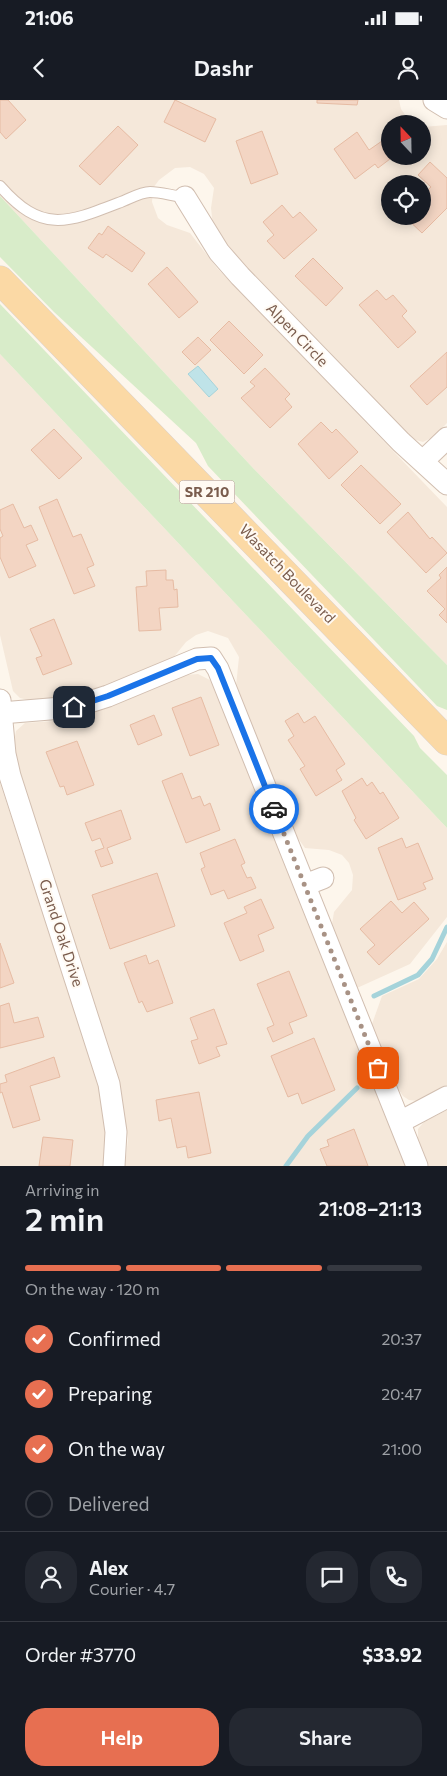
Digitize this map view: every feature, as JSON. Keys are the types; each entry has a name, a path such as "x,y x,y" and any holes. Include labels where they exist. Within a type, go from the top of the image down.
{"main road":[{"name":"Wasatch Boulevard","path":"0,280 447,741"}],"street":[{"path":"434,100 447,108"},
{"name":"Alpen Circle","path":"184,197 219,252 240,276 401,442 447,484"},
{"path":"423,461 447,438"},
{"path":"1,706 74,707 108,696 197,659 211,658 218,668 314,882 400,1122 418,1166"},
{"name":"Grand Oak Drive","path":"1,706 5,754 10,776 109,1084 116,1132 114,1166"},
{"path":"400,1122 447,1097"}],"lane":[{"path":"0,186 15,204 38,217 60,222 89,214 148,192 184,197"}],"shaded area":[{"path":"0,100 399,100 401,109 405,115 381,115 381,165 431,165 431,126 447,125 447,423 433,437 423,442 409,438 227,248 213,226 211,208 214,188 204,174 190,167 175,168 159,180 153,188 152,202 158,218 167,225 190,233 217,268 447,507 447,665 253,468 0,196"},
{"path":"0,354 447,828 447,917 410,964 357,988 332,924 334,912 352,890 353,875 349,863 342,855 329,850 305,848 297,837 236,686 239,657 228,638 208,631 196,635 186,642 173,658 96,690 67,699 28,700 20,698 13,691 0,635"},
{"path":"198,674 210,680 217,692 406,1166 125,1166 128,1139 114,1063 34,820 13,747 16,731 25,723 69,720 96,712 185,675"},
{"path":"0,783 96,1077 105,1112 105,1166 0,1166"},
{"path":"447,942 447,1085 418,1101 409,1100 403,1096 397,1087 372,1024 382,996 419,979 437,959"},
{"path":"447,1110 447,1166 429,1166 418,1139 418,1129 424,1122"}],"green space":[{"path":"0,196 253,468 447,665 447,710 437,706 208,466 196,443 54,312 0,257"},
{"path":"0,304 414,736 420,748 447,775 447,828 0,354"}],"water":[{"path":"198,366 218,389 209,397 188,374"}],"building":[{"path":"0,100 8,100 26,120 6,139 0,132"},
{"path":"175,100 216,119 205,142 164,122"},
{"path":"317,100 358,100 357,105 317,103"},
{"path":"118,126 138,145 100,185 79,166"},
{"path":"262,131 278,174 251,184 236,141"},
{"path":"357,132 369,150 381,142 382,165 378,168 375,164 355,179 334,149"},
{"path":"431,163 447,178 447,208 431,224 431,175 418,175 427,165 431,165"},
{"path":"282,205 293,218 300,212 317,230 284,259 267,241 274,235 263,222"},
{"path":"414,225 430,225 422,233"},
{"path":"108,226 145,253 132,272 106,254 103,258 88,248 99,233 102,235"},
{"path":"313,258 343,288 326,306 295,276"},
{"path":"167,267 198,302 179,318 148,284"},
{"path":"377,290 386,300 393,295 407,311 402,316 416,332 398,348 359,305"},
{"path":"229,321 263,355 244,374 210,340"},
{"path":"198,337 211,350 195,365 182,352"},
{"path":"447,352 447,387 427,405 410,386"},
{"path":"265,368 290,394 285,399 292,407 270,428 241,398 255,386 250,382"},
{"path":"321,422 332,433 336,429 358,452 329,479 298,444"},
{"path":"54,429 82,458 59,479 31,450"},
{"path":"361,465 401,504 380,524 341,485"},
{"path":"57,499 73,537 81,534 94,565 87,568 95,586 74,594 39,507"},
{"path":"13,504 24,528 31,525 38,540 26,545 36,566 9,578 0,557 0,538 3,536 0,529 0,510"},
{"path":"408,512 430,539 432,537 447,553 426,573 387,532"},
{"path":"447,567 447,623 439,615 445,609 427,591 441,578 439,575"},
{"path":"166,570 166,580 173,580 174,590 177,589 178,607 159,608 161,630 139,631 136,587 147,586 146,571"},
{"path":"54,619 72,664 43,675 36,658 42,656 30,629"},
{"path":"201,697 219,745 190,756 172,708"},
{"path":"298,713 304,723 315,716 345,764 336,770 342,780 316,796 300,769 305,766 288,740 294,736 285,721"},
{"path":"154,715 162,735 138,745 130,725"},
{"path":"77,741 94,785 67,795 64,786 60,787 46,752"},
{"path":"182,773 192,799 200,796 204,806 210,803 220,830 186,843 162,781"},
{"path":"362,778 367,786 372,782 380,794 383,792 399,818 366,839 354,820 356,818 342,791"},
{"path":"121,810 131,839 107,848 113,863 101,867 95,851 104,848 100,838 92,841 85,823"},
{"path":"402,838 406,848 418,843 433,879 423,883 426,889 398,900 378,848"},
{"path":"235,839 245,863 241,865 247,878 251,877 256,888 228,899 224,890 211,895 201,869 205,867 200,853"},
{"path":"157,873 175,926 110,949 92,895"},
{"path":"261,899 274,928 258,935 264,951 240,961 224,923 247,913 244,907"},
{"path":"391,901 402,913 414,902 429,919 379,965 367,952 375,945 360,929"},
{"path":"0,943 14,983 0,988"},
{"path":"146,955 149,964 158,960 173,1003 147,1012 142,1001 139,1003 124,963"},
{"path":"289,971 307,1016 289,1023 293,1033 273,1042 267,1028 274,1025 257,984"},
{"path":"9,1003 14,1023 38,1017 44,1037 0,1048 0,1006"},
{"path":"214,1009 227,1044 216,1047 220,1056 199,1064 191,1041 198,1039 190,1018"},
{"path":"314,1038 335,1090 302,1104 298,1093 288,1097 271,1056"},
{"path":"54,1057 60,1077 30,1086 40,1120 13,1128 2,1092 0,1093 0,1084 7,1082 5,1075"},
{"path":"199,1092 211,1153 188,1158 186,1146 177,1148 171,1118 159,1121 156,1100"},
{"path":"354,1129 368,1166 327,1166 320,1149 329,1146 327,1140"},
{"path":"43,1137 73,1140 70,1166 39,1166"}],"waterway":[{"path":"374,996 418,975 432,959 447,927"},
{"path":"286,1166 308,1136 357,1088"}],"way so far":[{"path":"274,809 378,1068"}],"route":[{"path":"74,707 108,696 197,659 211,658 218,668 274,809"}]}
